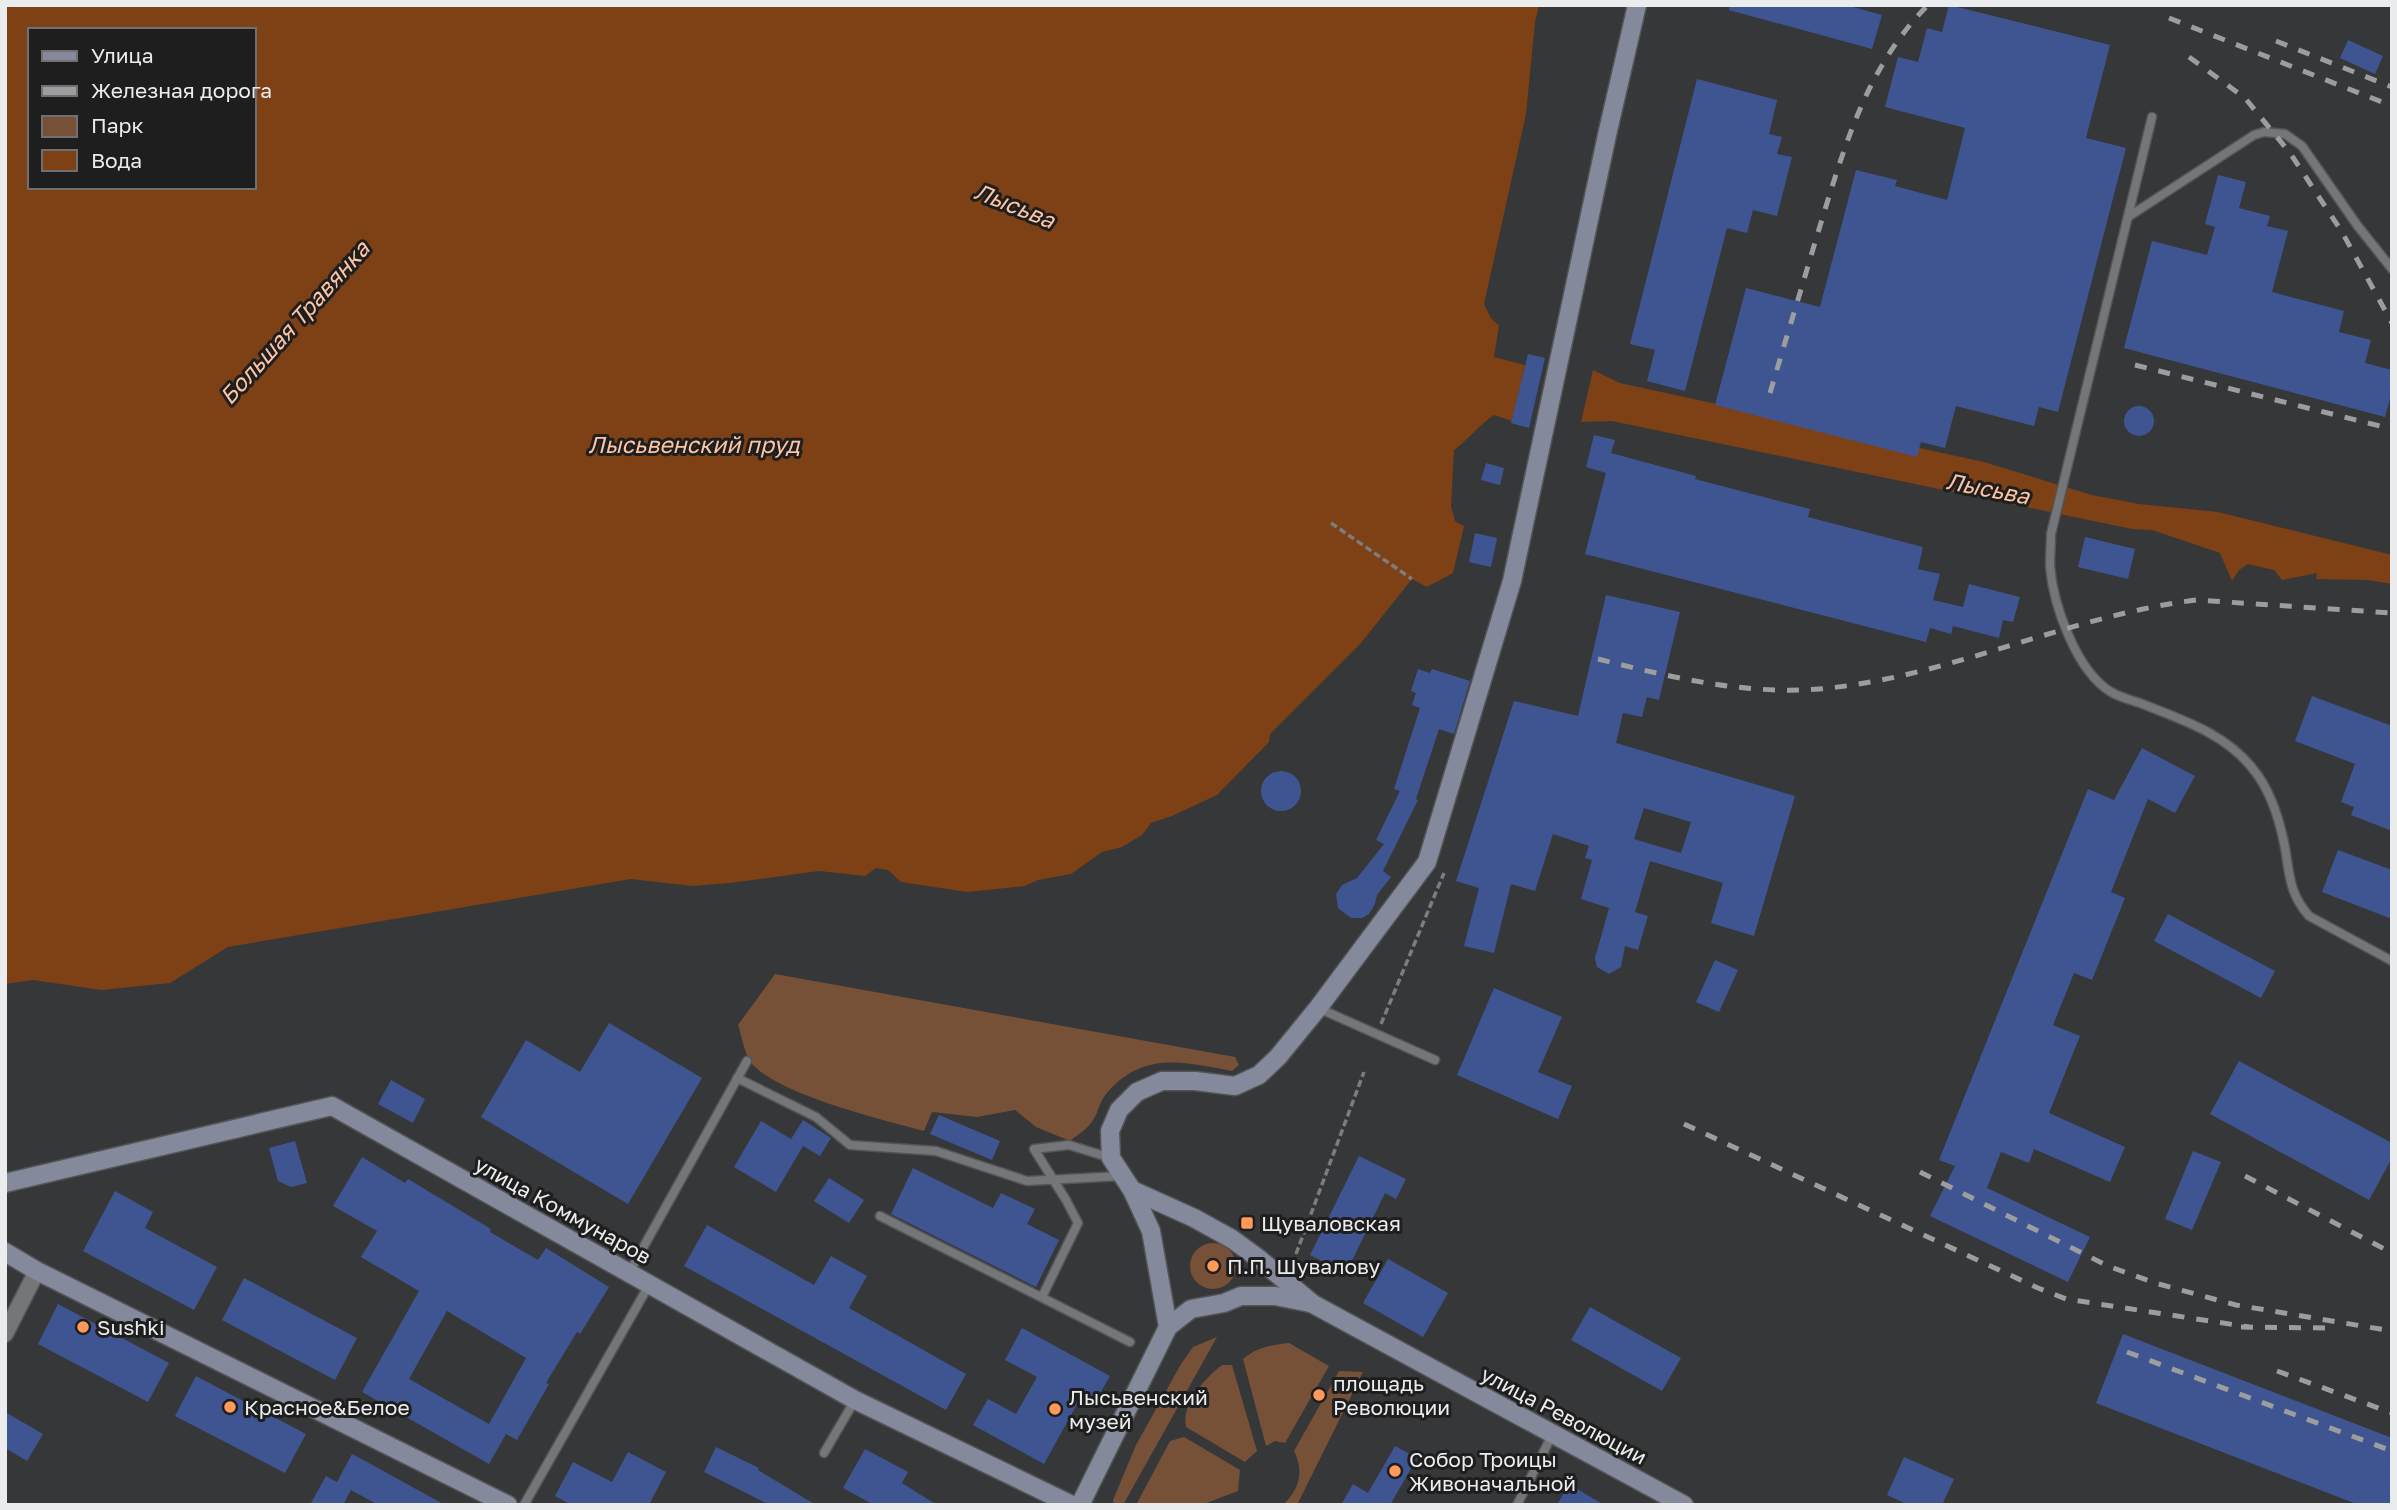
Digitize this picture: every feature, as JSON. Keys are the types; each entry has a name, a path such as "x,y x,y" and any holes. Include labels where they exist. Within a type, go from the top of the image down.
{"street":[{"path":"1168,1327 1151,1231 1111,1158 1110,1132 1119,1110 1137,1092 1162,1081 1195,1081 1235,1086 1259,1075 1278,1058 1318,1008 1427,862 1512,581 1637,5"},
{"name":"улица Коммунаров","path":"5,1183 332,1106 855,1400 1072,1505"},
{"path":"1127,1183 1232,1239 1313,1304"},
{"path":"5,1252 37,1271 508,1505"},
{"path":"5,1334 37,1271"},
{"path":"1080,1505 1168,1327 1191,1309 1224,1303 1241,1296 1275,1296 1313,1304"},
{"name":"улица Революции","path":"1313,1304 1684,1505"}],"lane":[{"path":"2152,117 2051,534 2050,567 2056,595 2067,630 2092,677 2111,692 2199,726 2238,753 2254,770 2276,813 2289,883 2300,906 2309,916 2392,961"},
{"path":"2128,217 2254,135 2264,132 2285,134 2302,146 2357,225 2392,269"},
{"path":"1318,1008 1435,1060"},
{"path":"629,1273 747,1061"},
{"path":"737,1078 816,1117 850,1145 936,1151 1027,1181 1127,1183"},
{"path":"1042,1297 1078,1223 1034,1149 1069,1145 1111,1158"},
{"path":"880,1216 1130,1342"},
{"path":"524,1505 649,1284"},
{"path":"824,1454 855,1400"},
{"path":"1517,1505 1552,1435"}],"path":[{"path":"1331,523 1412,579"},
{"path":"1296,1254 1364,1072"}],"green space":[{"path":"775,974 1235,1057 1239,1065 1232,1071 1165,1063 1149,1065 1135,1071 1120,1080 1106,1094 1091,1123 1070,1141 1036,1127 1015,1110 977,1117 932,1112 924,1131 809,1096 786,1087 753,1065 738,1025"},
{"path":"1213,1243 1229,1250 1236,1266 1229,1282 1213,1289 1197,1282 1190,1266 1197,1250"},
{"path":"1217,1337 1123,1505 1114,1505 1113,1500 1136,1445 1181,1364 1193,1347"},
{"path":"1289,1343 1329,1366 1285,1443 1275,1441 1266,1446 1243,1359 1259,1349"},
{"path":"1222,1365 1232,1365 1257,1451 1245,1462 1186,1427 1187,1409 1196,1392"},
{"path":"1339,1371 1363,1372 1297,1505 1283,1505 1293,1493 1299,1479 1299,1466 1294,1451"},
{"path":"1184,1437 1240,1470 1238,1491 1201,1505 1136,1505 1170,1441"}],"water":[{"name":"Лысьвенский пруд","path":"5,5 1539,5 1526,114 1484,304 1491,318 1499,326 1494,357 1525,365 1512,421 1494,415 1454,450 1451,506 1455,521 1464,526 1453,573 1427,587 1412,579 1361,643 1270,734 1269,742 1217,795 1151,823 1142,835 1122,847 1102,852 1071,874 1038,880 1025,886 967,892 901,882 888,870 876,868 865,876 819,871 692,886 631,879 228,947 170,983 101,990 33,980 5,984"},
{"name":"Лысьва","path":"1593,370 1620,383 1984,462 2092,495 2139,504 2218,512 2392,555 2392,584 2368,580 2316,579 2317,573 2282,580 2274,570 2248,564 2239,570 2232,581 2220,553 2152,530 2132,529 1612,421 1581,422"}],"building":[{"path":"1729,5 1846,5 1882,15 1872,49 1729,10"},
{"path":"1949,5 2110,45 2086,138 2126,148 2058,412 2039,407 2034,426 1956,406 1945,448 1921,442 1917,457 1715,405 1746,288 1820,307 1856,170 1897,180 1895,186 1947,200 1965,128 1885,107 1898,57 1918,62 1927,28 1942,32"},
{"path":"2348,40 2383,56 2375,74 2340,58"},
{"path":"1697,79 1777,100 1769,134 1782,137 1777,154 1792,157 1777,216 1753,210 1747,233 1727,228 1685,391 1647,381 1655,350 1630,344"},
{"path":"2218,175 2246,182 2239,208 2270,216 2267,226 2288,231 2272,292 2344,311 2339,332 2371,340 2365,363 2392,370 2392,391 2385,417 2124,348 2152,241 2207,255 2215,227 2205,224"},
{"path":"1528,354 1545,358 1529,428 1511,423"},
{"path":"2139,406 2150,410 2154,421 2150,432 2139,436 2128,432 2124,421 2128,410"},
{"path":"1594,435 1615,440 1611,453 1696,476 1695,479 1810,509 1808,517 1923,547 1918,569 1940,574 1933,600 1963,607 1969,584 2020,597 2013,622 2003,620 1999,638 1953,626 1951,634 1930,628 1926,642 1585,554 1606,473 1586,467"},
{"path":"1486,463 1504,468 1500,485 1481,480"},
{"path":"1475,533 1497,538 1491,567 1469,562"},
{"path":"2085,537 2135,549 2128,579 2078,567"},
{"path":"1606,595 1680,612 1659,700 1647,697 1642,717 1623,713 1616,743 1795,796 1754,936 1711,923 1723,883 1650,861 1635,912 1648,916 1638,950 1625,946 1621,967 1609,974 1597,967 1595,958 1609,908 1581,899 1592,860 1585,858 1589,846 1553,834 1535,891 1511,884 1494,953 1464,946 1479,888 1456,881 1514,701 1578,716","holes":["1644,808 1691,822 1681,853 1634,839"]},
{"path":"1418,669 1430,673 1432,669 1470,681 1454,734 1439,729 1416,799 1418,800 1383,871 1391,877 1377,895 1369,914 1362,918 1351,918 1338,908 1336,894 1342,885 1357,878 1384,844 1376,840 1400,791 1394,789 1420,708 1412,705 1416,693 1411,691"},
{"path":"2312,696 2392,726 2392,831 2351,815 2354,807 2341,802 2355,764 2295,741"},
{"path":"2142,748 2195,776 2175,813 2148,799 2111,892 2125,898 2092,980 2074,973 2053,1025 2080,1036 2049,1113 2125,1147 2110,1182 2034,1149 2029,1163 2001,1152 1987,1188 2090,1237 2068,1282 1930,1216 1955,1166 1939,1160 2088,789 2114,800"},
{"path":"1281,771 1295,777 1301,791 1295,805 1281,811 1267,805 1261,791 1267,777"},
{"path":"2338,850 2392,870 2392,919 2322,892"},
{"path":"2168,914 2275,971 2261,998 2154,941"},
{"path":"1715,960 1738,970 1719,1012 1696,1002"},
{"path":"1494,988 1562,1017 1538,1072 1572,1086 1558,1119 1457,1075"},
{"path":"609,1023 702,1078 628,1204 481,1117 526,1040 580,1072"},
{"path":"2239,1061 2392,1143 2392,1158 2369,1200 2210,1114"},
{"path":"391,1080 425,1099 413,1123 378,1104"},
{"path":"939,1115 1000,1141 992,1160 930,1134"},
{"path":"803,1120 831,1138 820,1156 803,1146 776,1192 734,1167 761,1121 791,1139"},
{"path":"295,1141 307,1183 291,1187 278,1181 269,1148"},
{"path":"2193,1151 2221,1162 2192,1230 2165,1219"},
{"path":"1359,1156 1406,1179 1396,1199 1385,1193 1346,1273 1310,1255"},
{"path":"362,1157 405,1183 408,1179 538,1260 546,1248 609,1287 546,1383 549,1384 517,1440 506,1434 489,1464 362,1392 419,1291 361,1257 377,1231 333,1206","holes":["447,1311 526,1358 489,1424 409,1379"]},
{"path":"913,1168 993,1208 1001,1193 1035,1209 1027,1224 1059,1240 1036,1287 891,1214"},
{"path":"829,1178 864,1200 849,1223 814,1201"},
{"path":"115,1191 153,1212 145,1228 217,1267 194,1310 83,1251"},
{"path":"707,1225 814,1285 831,1256 867,1276 849,1308 966,1374 946,1410 684,1266"},
{"path":"1388,1259 1448,1293 1423,1337 1363,1303"},
{"path":"244,1278 357,1338 335,1380 222,1320"},
{"path":"58,1304 169,1363 148,1402 38,1344"},
{"path":"1590,1307 1681,1358 1662,1391 1571,1340"},
{"path":"1022,1328 1110,1376 1094,1404 1081,1397 1044,1464 973,1425 988,1399 1016,1414 1037,1377 1005,1360"},
{"path":"2123,1334 2392,1438 2392,1505 2359,1505 2096,1403"},
{"path":"196,1376 306,1434 285,1473 175,1416"},
{"path":"5,1412 43,1434 27,1461 5,1448"},
{"name":"Собор Троицы Живоначальной","path":"1395,1446 1417,1458 1390,1505 1341,1505 1353,1484 1368,1493"},
{"path":"716,1447 759,1468 758,1470 816,1505 770,1505 704,1472"},
{"path":"865,1449 908,1472 902,1483 937,1505 874,1505 843,1488"},
{"path":"628,1452 666,1472 649,1505 572,1505 555,1496 573,1462 612,1482"},
{"path":"352,1454 445,1505 378,1505 351,1490 343,1505 310,1505 326,1476 337,1482"},
{"path":"1904,1457 1954,1479 1942,1505 1909,1505 1887,1495"},
{"path":"1569,1484 1604,1505 1557,1505"}],"railway":[{"path":"1770,393 1835,176 1858,115 1887,57 1928,5"},
{"path":"2169,18 2392,106"},
{"path":"2276,41 2392,87"},
{"path":"2189,57 2245,98 2290,153 2342,232 2392,323"},
{"path":"2135,365 2392,429"},
{"path":"1598,659 1680,678 1735,687 1819,689 1914,673 2101,619 2196,600 2392,613"},
{"path":"1684,1124 2066,1299 2249,1327"},
{"path":"1920,1172 2108,1266 2155,1283 2236,1305 2392,1331"},
{"path":"2245,1176 2392,1253"},
{"path":"2241,1327 2325,1328"},
{"path":"2127,1352 2392,1451"},
{"path":"2277,1371 2392,1413"}],"place":[{"name":"Щуваловская","path":"1247,1223"},
{"name":"П.П. Шувалову","path":"1213,1266"},
{"name":"Sushki","path":"83,1327"},
{"name":"площадь Революции","path":"1319,1395"},
{"name":"Красное&Белое","path":"230,1407"},
{"name":"Лысьвенский музей","path":"1055,1409"},
{"name":"Собор Троицы Живоначальной","path":"1395,1471"}],"water label":[{"name":"Большая Травянка","path":"294,322"}]}
